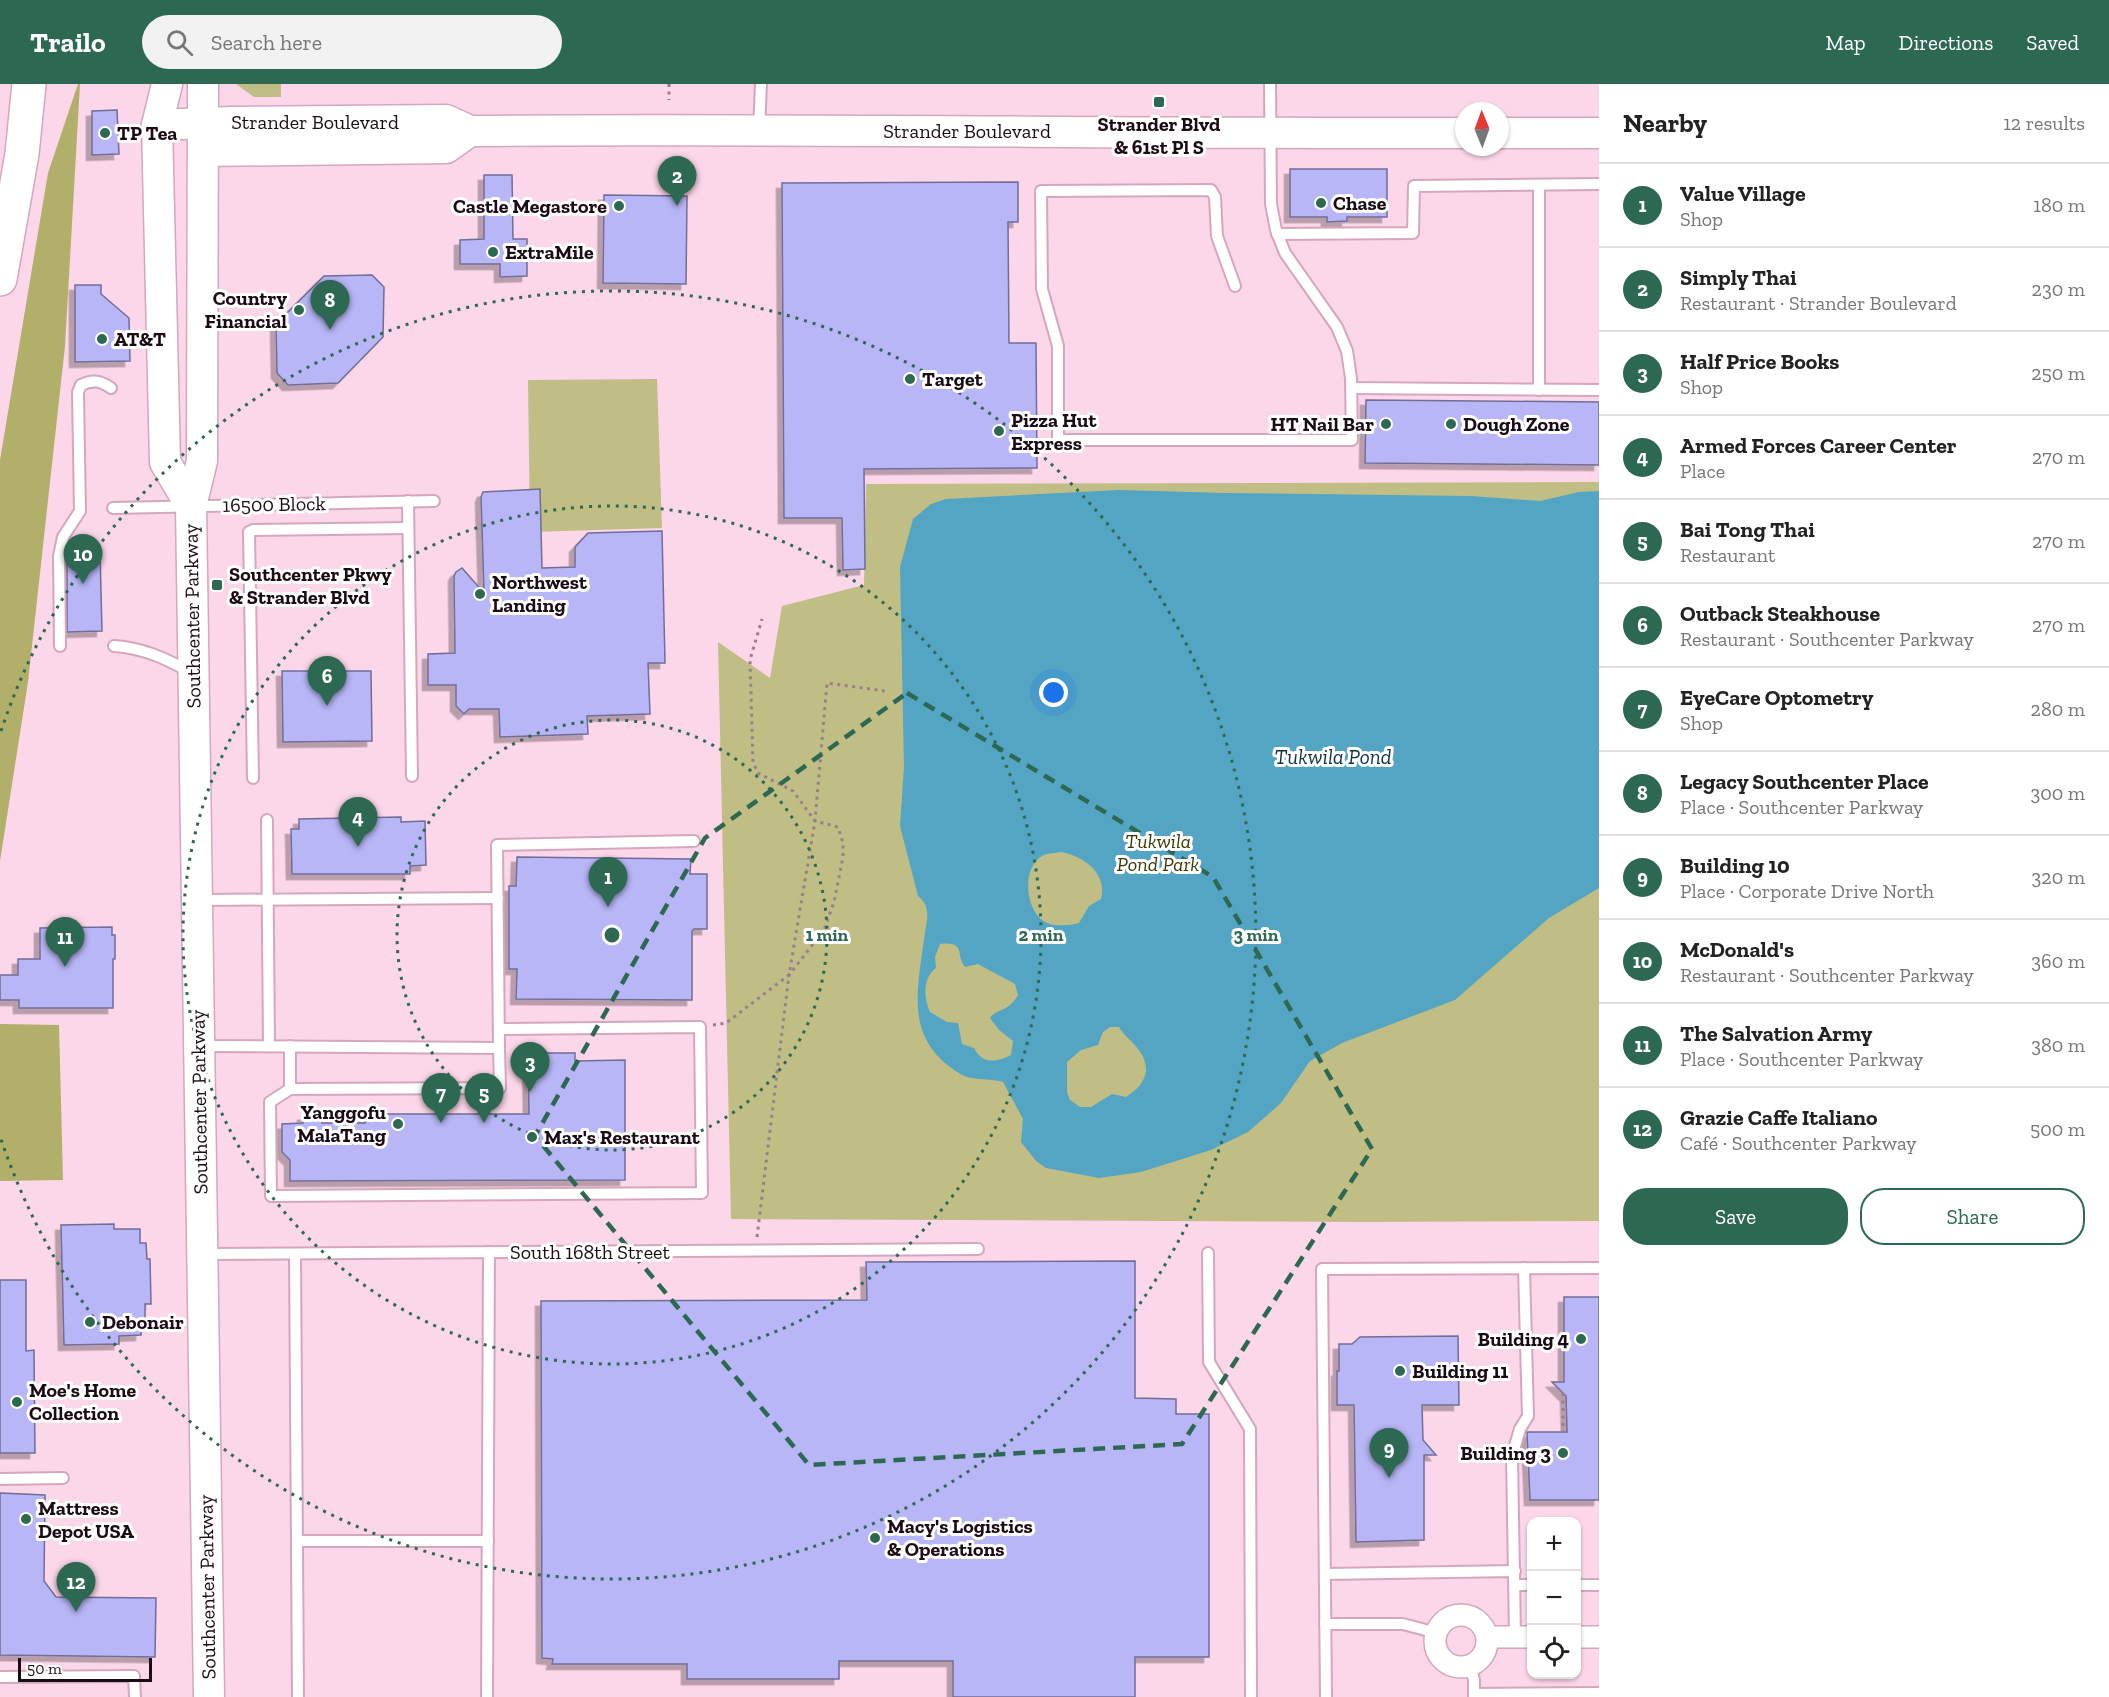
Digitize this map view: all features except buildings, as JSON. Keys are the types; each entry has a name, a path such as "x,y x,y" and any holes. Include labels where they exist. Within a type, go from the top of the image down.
{"highway":[{"path":"2,268 11,84"},
{"path":"2,268 22,154 29,84"}],"main road":[{"path":"149,84 186,131"},
{"name":"Southcenter Parkway","path":"168,84 186,131 202,405 202,461 191,506 197,1046 209,1697"},
{"path":"183,84 186,131"},
{"name":"Southcenter Parkway","path":"191,506 165,462 161,302 186,131 203,84"},
{"name":"Strander Boulevard","path":"186,131 446,120 470,131 1455,133"},
{"path":"1509,133 1599,133"},
{"path":"161,302 171,303 177,311 177,340 202,405"}],"street":[{"path":"1466,1615 1480,1623 1487,1637 1484,1654 1470,1665 1461,1667 1444,1660 1436,1645 1437,1633 1443,1622 1466,1615"},
{"path":"1487,1637 1523,1637"},
{"path":"1581,1637 1599,1637"}],"lane":[{"path":"759,130 761,84"},
{"path":"1235,286 1217,236 1215,197 1211,190 1041,191 1042,289 1058,346 1058,440 1353,440 1352,388 1347,351 1336,327 1285,253 1277,234 1271,204 1270,84"},
{"path":"1277,234 1413,233 1414,186 1599,184"},
{"path":"1539,185 1539,390"},
{"path":"60,646 59,556 63,537 80,511 78,392 81,385 94,381 102,382 111,388"},
{"path":"1352,388 1599,390"},
{"path":"408,501 412,776"},
{"name":"16500 Block","path":"113,508 434,501"},
{"path":"253,778 249,532 253,530 408,528"},
{"path":"114,646 145,651 166,658 193,674"},
{"path":"267,820 269,1046"},
{"path":"499,1029 700,1027 702,1193 271,1196 270,1102 290,1089 500,1088 499,1047 497,845 694,841"},
{"path":"196,900 498,898"},
{"path":"197,1046 499,1047"},
{"path":"290,1046 290,1089"},
{"name":"South 168th Street","path":"202,1254 978,1249"},
{"path":"487,1697 489,1252"},
{"path":"1208,1253 1209,1362 1250,1429 1251,1697"},
{"path":"295,1254 298,1697"},
{"path":"1523,1637 1515,1585 1512,1456 1520,1429 1528,1416 1524,1268"},
{"path":"1326,1697 1322,1269 1599,1268"},
{"path":"0,1479 63,1478"},
{"path":"297,1541 488,1541"},
{"path":"1324,1574 1515,1571"},
{"path":"1515,1585 1527,1585"},
{"path":"1581,1585 1599,1585"},
{"path":"1325,1624 1403,1624 1437,1633"},
{"path":"1470,1665 1474,1680 1474,1696 1599,1693"},
{"path":"0,1677 134,1676 135,1697"}],"path":[{"path":"669,84 669,100"},
{"path":"700,1027 726,1023 789,975 824,930 840,879 843,843 838,827 814,821 793,791 759,773 753,762 750,660 762,619"},
{"path":"756,1250 789,975 814,821 827,683 885,691"},
{"path":"1563,1393 1563,1432"}],"highlighted area":[{"path":"907,693 1213,877 1372,1149 1182,1444 809,1465 535,1136 705,838"}],"green space":[{"path":"236,84 281,84 281,97 254,97"},
{"path":"657,379 662,528 530,532 528,380"},
{"name":"Tukwila Pond","path":"1599,482 1599,1221 731,1219 718,642 770,678 782,606 864,585 866,484"}],"shaded area":[{"path":"78,84 80,84 65,346 28,682 0,861 0,460 48,173"},
{"path":"0,1024 59,1025 63,1180 0,1181"}],"water":[{"name":"Tukwila Pond","path":"1119,490 1470,496 1540,501 1579,492 1599,491 1599,888 1549,918 1455,1000 1342,1043 1310,1061 1281,1103 1248,1132 1211,1150 1141,1172 1099,1178 1046,1168 1036,1161 1021,1142 1023,1119 1003,1082 966,1077 943,1062 931,1047 923,1031 919,1014 919,978 927,910 926,905 918,896 900,826 904,767 900,567 913,519 931,504 946,499","holes":["1061,852 1078,857 1092,867 1101,881 1102,890 1101,899 1089,906 1079,923 1054,925 1045,922 1036,914 1029,897 1028,887 1031,869 1036,862 1044,855","940,944 954,945 959,950 965,967 978,964 1015,984 1018,995 1014,1001 990,1018 999,1030 1013,1041 1011,1055 1001,1059 986,1060 974,1048 962,1044 958,1023 947,1022 930,1012 926,1001 926,983 931,972 936,968 935,957","1110,1027 1119,1027 1143,1057 1145,1076 1139,1086 1126,1097 1112,1094 1091,1107 1080,1107 1070,1100 1067,1092 1067,1062 1081,1050 1098,1045 1103,1032"]}],"place":[{"name":"Strander Blvd & 61st Pl S","path":"1159,102"},
{"name":"TP Tea","path":"105,133"},
{"name":"Chase","path":"1321,203"},
{"name":"Castle Megastore","path":"619,206"},
{"name":"Simply Thai","path":"677,206"},
{"name":"ExtraMile","path":"493,252"},
{"name":"Country Financial","path":"299,310"},
{"name":"Legacy Southcenter Place","path":"330,330"},
{"name":"AT&T","path":"102,339"},
{"name":"Target","path":"910,379"},
{"name":"HT Nail Bar","path":"1386,424"},
{"name":"Dough Zone","path":"1451,424"},
{"name":"Pizza Hut Express","path":"999,431"},
{"name":"McDonald's","path":"83,584"},
{"name":"Southcenter Pkwy & Strander Blvd","path":"217,585"},
{"name":"Northwest Landing","path":"480,594"},
{"name":"Outback Steakhouse","path":"327,706"},
{"name":"Armed Forces Career Center","path":"358,847"},
{"name":"Value Village","path":"608,907"},
{"name":"The Salvation Army","path":"65,967"},
{"name":"Half Price Books","path":"530,1092"},
{"name":"EyeCare Optometry","path":"441,1123"},
{"name":"Bai Tong Thai","path":"484,1123"},
{"name":"Yanggofu MalaTang","path":"398,1124"},
{"name":"Max's Restaurant","path":"532,1137"},
{"name":"Debonair","path":"90,1322"},
{"name":"Building 4","path":"1581,1339"},
{"name":"Building 11","path":"1400,1371"},
{"name":"Moe's Home Collection","path":"17,1402"},
{"name":"Building 3","path":"1563,1453"},
{"name":"Building 10","path":"1389,1478"},
{"name":"Mattress Depot USA","path":"26,1519"},
{"name":"Macy's Logistics & Operations","path":"875,1538"},
{"name":"Grazie Caffe Italiano","path":"76,1612"}],"park label":[{"name":"Tukwila Pond Park","path":"1158,852"}]}
